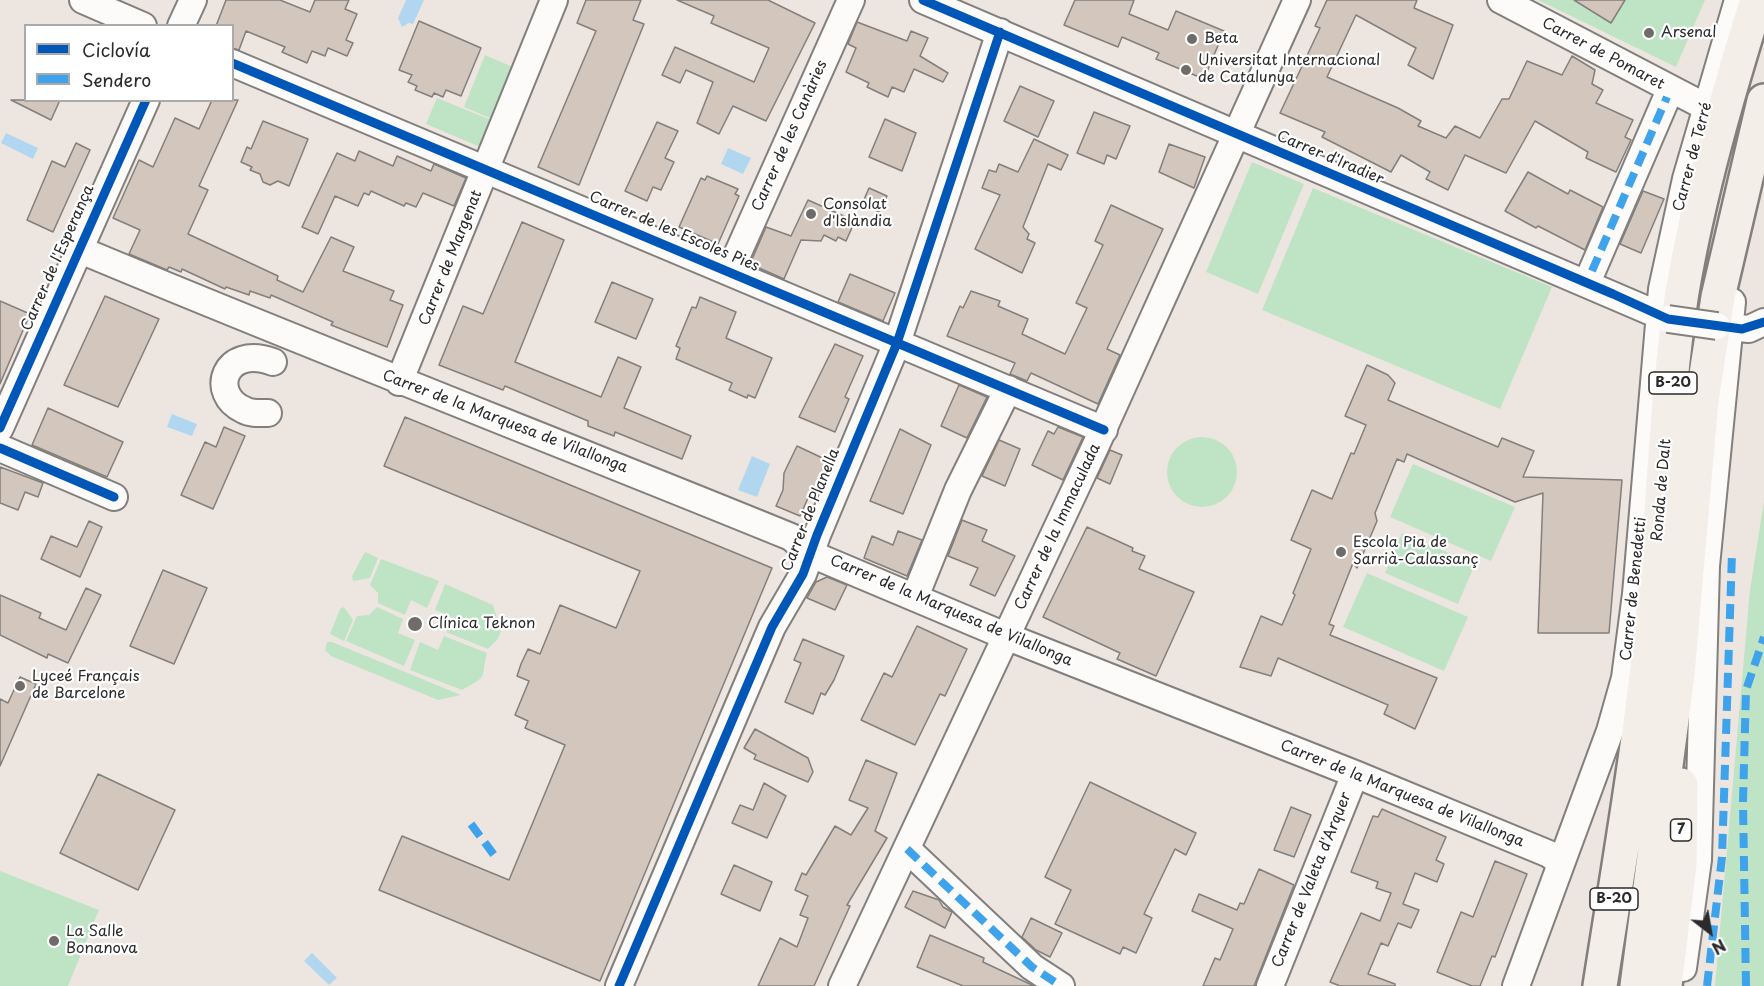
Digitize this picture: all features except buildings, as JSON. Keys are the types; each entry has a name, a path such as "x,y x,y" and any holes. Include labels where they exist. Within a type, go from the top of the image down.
{"highway":[{"name":"Ronda de Dalt","path":"1600,986 1627,811 1654,598 1660,500 1682,292 1720,122 1757,0"},
{"name":"B-20","path":"1636,986 1678,674 1702,400 1718,297 1764,100"},
{"name":"7","path":"1665,986 1680,864 1678,674"},
{"path":"1583,986 1627,811"}],"street":[{"path":"83,0 138,24"},
{"path":"182,24 193,0"},
{"name":"Carrer de Margenat","path":"399,382 487,170 554,0"},
{"name":"Carrer de les Canàries","path":"732,273 737,255 851,0"},
{"name":"Carrer d'Iradier","path":"923,0 1664,318 1723,327 1749,328 1764,322"},
{"name":"Carrer de la Immaculada","path":"842,986 1104,430 1297,0"},
{"name":"Carrer de Pomaret","path":"1500,0 1706,108"},
{"name":"Carrer de Terré","path":"1664,318 1671,237 1738,0"},
{"name":"Carrer de Planella","path":"619,986 772,627 812,554 817,535 897,343 1000,32"},
{"name":"Carrer de les Escoles Pies","path":"234,64 1104,430"},
{"path":"1592,271 1667,97"},
{"name":"Carrer de l'Esperança","path":"0,428 145,102"},
{"path":"1681,986 1698,860 1706,566 1723,327 1764,155"},
{"name":"Carrer de la Marquesa de Vilallonga","path":"78,249 399,382 546,437 790,537 812,554 1008,637 1355,774 1549,854 1560,862"},
{"name":"Carrer de Benedetti","path":"1515,986 1610,731 1625,678 1636,594 1664,318"},
{"path":"268,413 247,412 238,407 229,397 225,385 226,374 232,364 243,357 257,356 273,362"},
{"path":"915,597 958,490 1008,389"},
{"path":"0,448 114,497"},
{"name":"Carrer de Valeta d'Arquer","path":"1270,986 1355,774"},
{"path":"907,849 1032,967 1061,986"}],"green space":[{"name":"Arsenal","path":"1538,0 1705,0 1676,67"},
{"path":"485,55 513,67 492,119 464,107"},
{"path":"437,98 491,120 480,147 426,124"},
{"path":"1252,162 1304,184 1258,294 1206,272"},
{"path":"1313,188 1552,287 1500,409 1262,310"},
{"path":"1202,437 1215,440 1227,447 1234,459 1237,472 1234,485 1227,497 1215,504 1202,507 1189,504 1177,497 1170,485 1167,472 1170,459 1177,447 1189,440"},
{"path":"1413,464 1515,507 1491,561 1390,517"},
{"path":"1764,501 1764,986 1715,986 1750,590"},
{"path":"1402,533 1475,564 1458,604 1385,573"},
{"path":"365,552 378,558 370,578 353,581 352,576"},
{"path":"381,559 439,581 427,608 411,600 405,615 378,603 378,593 370,585"},
{"path":"1367,573 1468,617 1444,671 1343,627"},
{"path":"445,584 493,605 501,631 498,639 488,649 446,632 452,617 435,610"},
{"path":"344,607 353,620 344,641 330,634 340,609"},
{"path":"377,607 403,619 398,633 415,640 404,666 346,641 357,616 369,615"},
{"path":"444,636 487,653 482,676 462,690 410,670 420,642 438,650"},
{"path":"327,642 332,642 461,695 438,700 331,656 325,650"},
{"name":"La Salle Bonanova","path":"0,871 99,910 68,986 0,986"}],"water":[{"path":"406,0 424,0 413,24 409,23 402,27 398,18"},
{"path":"6,133 38,148 33,159 1,143"},
{"path":"728,148 751,158 743,174 721,164"},
{"path":"172,414 197,424 192,436 167,427"},
{"path":"752,456 770,464 757,497 738,490"},
{"path":"312,953 337,978 329,985 304,961"}],"marked path":[{"path":"1592,271 1667,97"},
{"path":"1707,986 1722,857 1732,553"},
{"path":"1746,986 1743,802 1746,690 1764,637"},
{"path":"471,824 497,859"},
{"path":"907,849 1032,967 1061,986"}],"cycle path":[{"path":"923,0 1668,319 1742,329 1764,322"},
{"path":"619,986 772,627 803,574 897,343 1000,32"},
{"path":"234,64 1104,430"},
{"path":"0,428 145,102"},
{"path":"0,448 114,497"}],"place":[{"name":"Arsenal","path":"1649,33"},
{"name":"Beta","path":"1192,39"},
{"name":"Universitat Internacional de Catalunya","path":"1186,70"},
{"name":"Consolat d'Islàndia","path":"811,214"},
{"name":"Escola Pia de Sarrià-Calassanç","path":"1341,552"},
{"name":"Clínica Teknon","path":"415,624"},
{"name":"Lyceé Français de Barcelone","path":"20,686"},
{"name":"La Salle Bonanova","path":"54,941"}]}
